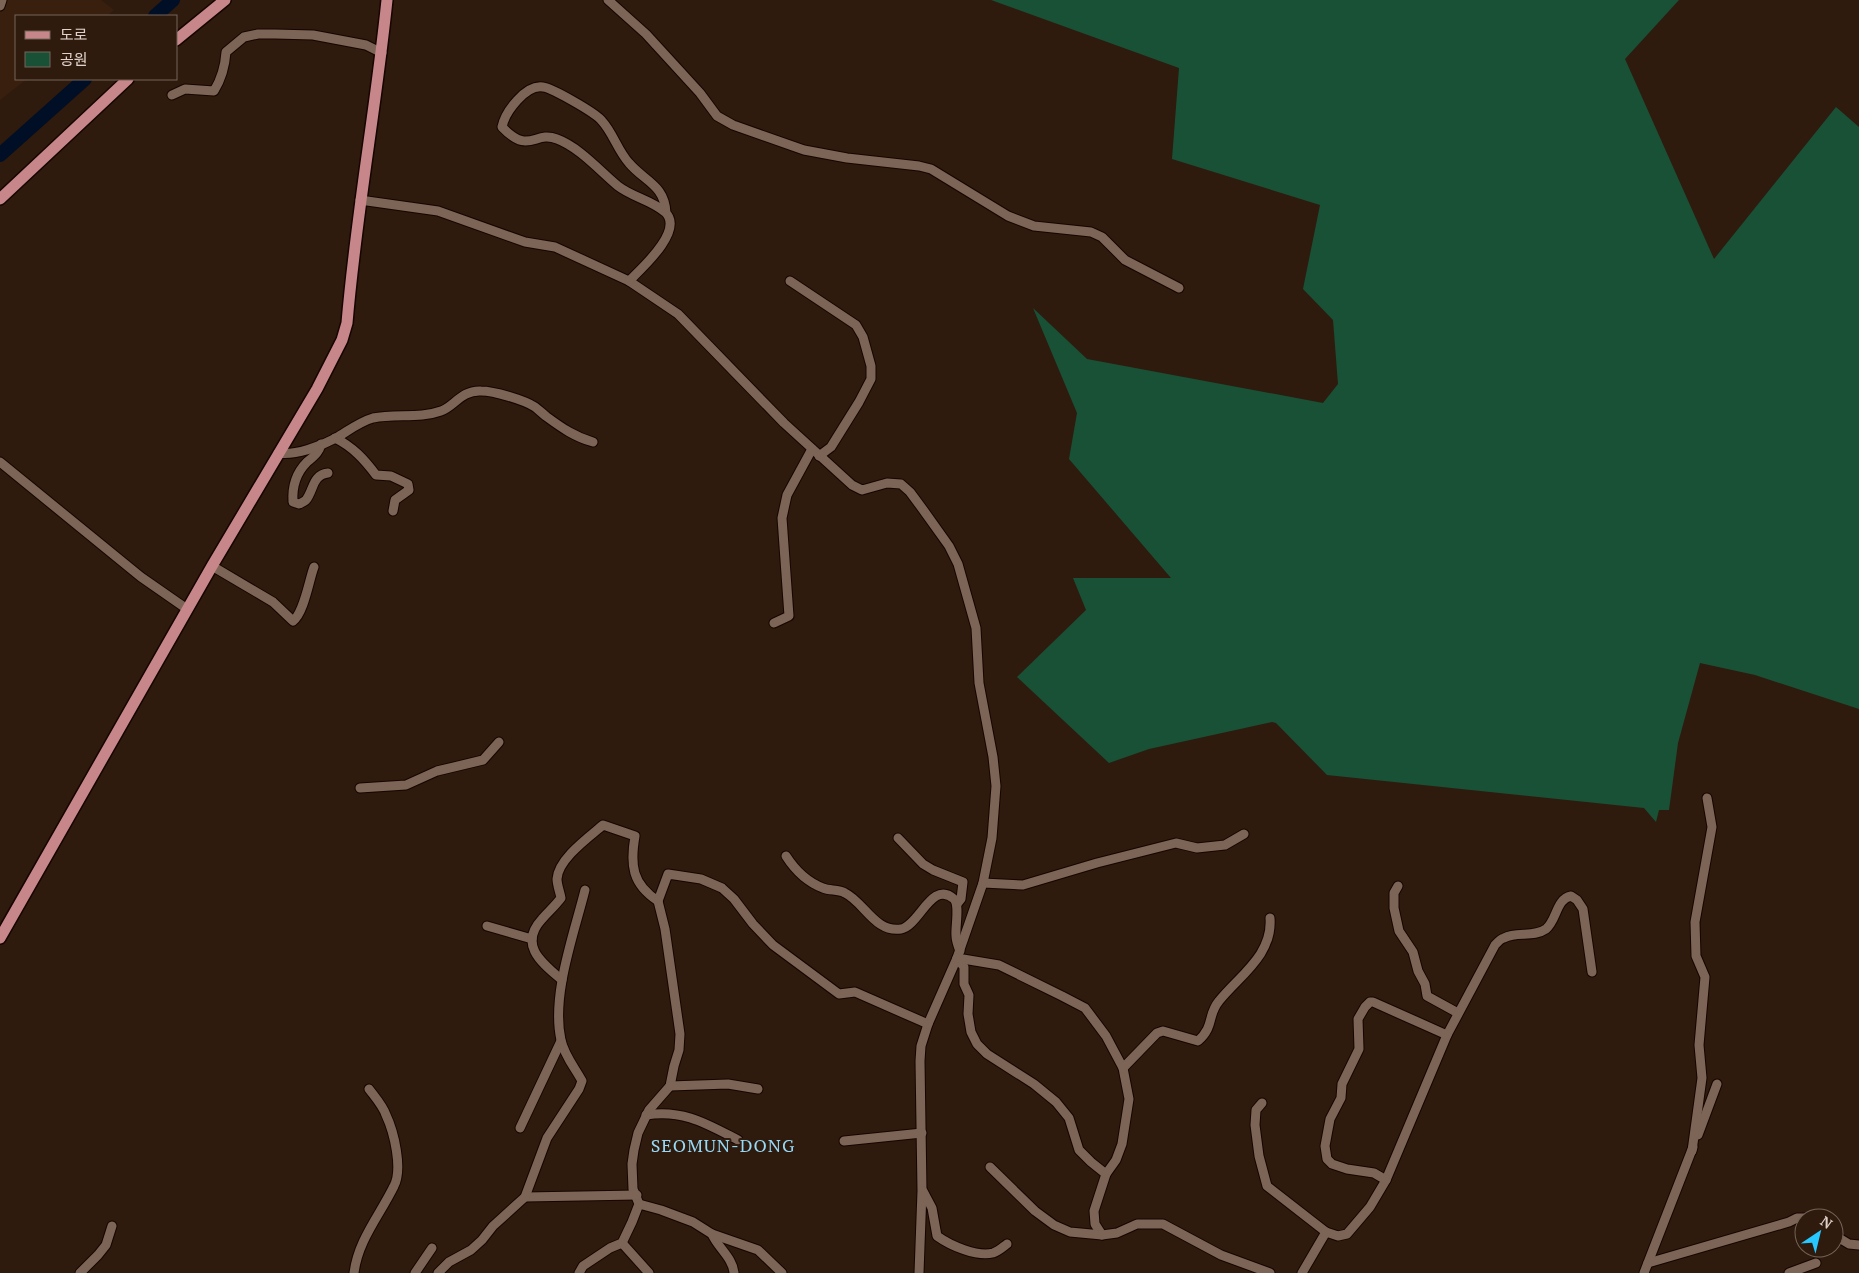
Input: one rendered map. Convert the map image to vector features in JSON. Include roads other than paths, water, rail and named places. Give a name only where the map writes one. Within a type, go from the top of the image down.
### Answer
[{"type":"main road","points":[[178,38],[225,0]]},
{"type":"main road","points":[[0,938],[187,609],[317,389],[342,340],[347,323],[360,200],[382,53],[387,0]]},
{"type":"main road","points":[[0,199],[127,80]]},
{"type":"street","points":[[0,6],[2,0]]},
{"type":"street","points":[[608,0],[646,34],[700,92],[717,116],[733,125],[804,150],[847,158],[931,169],[1008,216],[1034,226],[1091,232],[1102,237],[1126,260],[1179,288]]},
{"type":"street","points":[[172,95],[185,89],[214,91],[220,81],[224,68],[226,52],[244,37],[251,35],[313,34],[366,45],[382,53]]},
{"type":"street","points":[[629,281],[664,243],[669,222],[666,204],[654,183],[629,163],[602,121],[589,110],[543,86],[526,91],[504,117],[502,126],[516,139],[528,142],[546,138],[557,138],[590,160],[627,193],[654,205],[666,213]]},
{"type":"street","points":[[360,200],[438,211],[525,242],[555,247],[629,281],[678,314],[815,453],[852,485],[862,490],[887,483],[901,484],[910,492],[949,546],[958,564],[976,628],[978,683],[993,757],[996,786],[992,838],[983,883],[959,954],[928,1024],[922,1046],[920,1061],[922,1191],[919,1273]]},
{"type":"street","points":[[774,623],[789,616],[783,528],[787,495],[815,453],[831,447],[871,379],[871,366],[863,337],[856,325],[790,281]]},
{"type":"street","points":[[278,453],[288,455],[297,453],[335,438],[354,426],[372,419],[392,416],[416,416],[442,411],[456,399],[480,391],[522,400],[537,408],[564,430],[593,442]]},
{"type":"street","points":[[335,438],[349,445],[365,460],[376,475],[391,476],[408,484],[409,490],[395,500],[394,511]]},
{"type":"street","points":[[321,444],[319,452],[299,473],[294,485],[293,502],[299,504],[306,500],[317,477],[322,473],[328,473]]},
{"type":"street","points":[[0,462],[127,566],[187,609]]},
{"type":"street","points":[[212,566],[273,602],[293,621],[303,603],[314,566]]},
{"type":"street","points":[[360,788],[406,785],[437,771],[483,760],[499,742]]},
{"type":"street","points":[[1692,1151],[1702,1078],[1699,1045],[1705,977],[1696,956],[1695,922],[1712,827],[1708,798]]},
{"type":"street","points":[[562,980],[542,963],[534,952],[532,939],[534,929],[560,898],[557,880],[559,869],[603,825],[636,836],[632,852],[637,882],[645,892],[658,901]]},
{"type":"street","points":[[983,883],[1023,885],[1097,863],[1176,843],[1198,848],[1225,845],[1244,834]]},
{"type":"street","points":[[898,838],[928,867],[963,882],[961,900],[957,904]]},
{"type":"street","points":[[786,856],[792,866],[803,876],[822,888],[846,893],[875,921],[893,929],[905,928],[914,921],[927,903],[936,896],[943,894],[953,898],[957,904],[956,935],[959,954],[964,967],[964,984],[969,995],[968,1014],[971,1032],[977,1044],[987,1054],[1034,1084],[1056,1102],[1069,1118],[1079,1150],[1106,1174]]},
{"type":"street","points":[[579,1273],[583,1266],[610,1248],[622,1243],[632,1222],[638,1200],[633,1188],[632,1164],[638,1134],[646,1115],[670,1086],[679,1050],[680,1034],[665,929],[658,901],[668,874],[701,879],[722,888],[734,899],[753,924],[773,945],[839,994],[855,992],[928,1024]]},
{"type":"street","points":[[1398,886],[1394,893],[1394,908],[1399,931],[1413,952],[1418,970],[1425,984],[1427,996],[1458,1014]]},
{"type":"street","points":[[438,1273],[449,1262],[471,1250],[493,1226],[525,1197],[547,1138],[579,1089],[582,1081],[561,1041],[559,998],[585,890]]},
{"type":"street","points":[[1262,1103],[1256,1110],[1255,1125],[1259,1156],[1267,1186],[1326,1232],[1338,1236],[1346,1234],[1370,1207],[1386,1180],[1447,1035],[1495,946],[1504,937],[1533,934],[1547,928],[1561,903],[1566,897],[1572,896],[1578,900],[1583,909],[1592,972]]},
{"type":"street","points":[[1123,1068],[1157,1033],[1163,1031],[1198,1041],[1205,1034],[1218,1002],[1250,970],[1266,942],[1271,929],[1270,918]]},
{"type":"street","points":[[487,926],[532,939]]},
{"type":"street","points":[[959,954],[999,965],[1085,1008],[1106,1036],[1123,1068],[1129,1099],[1122,1144],[1116,1160],[1106,1174],[1094,1211],[1095,1224],[1102,1235]]},
{"type":"street","points":[[1386,1180],[1374,1173],[1347,1169],[1332,1164],[1327,1159],[1325,1146],[1330,1119],[1341,1098],[1342,1084],[1359,1049],[1358,1019],[1364,1007],[1373,1002],[1447,1035]]},
{"type":"street","points":[[520,1128],[561,1041]]},
{"type":"street","points":[[670,1086],[728,1084],[758,1089]]},
{"type":"street","points":[[1644,1273],[1717,1084]]},
{"type":"street","points":[[354,1273],[355,1265],[370,1228],[395,1185],[398,1174],[395,1146],[386,1114],[369,1089]]},
{"type":"street","points":[[646,1115],[669,1113],[683,1115],[703,1122],[738,1140]]},
{"type":"street","points":[[844,1141],[922,1133]]},
{"type":"street","points":[[990,1167],[1035,1211],[1054,1225],[1070,1232],[1102,1235],[1117,1233],[1136,1224],[1163,1224],[1221,1255],[1270,1273]]},
{"type":"street","points":[[922,1191],[932,1208],[937,1236],[944,1241],[957,1248],[979,1253],[992,1253],[1006,1244]]},
{"type":"street","points":[[525,1197],[638,1200],[693,1222],[712,1234],[758,1250],[782,1273]]},
{"type":"street","points":[[1648,1263],[1794,1219]]},
{"type":"street","points":[[80,1273],[106,1245],[112,1226]]},
{"type":"street","points":[[1302,1273],[1326,1232]]},
{"type":"street","points":[[712,1234],[722,1252],[731,1261],[734,1273]]},
{"type":"street","points":[[1844,1241],[1849,1244],[1859,1245]]},
{"type":"street","points":[[622,1243],[649,1273]]},
{"type":"street","points":[[415,1273],[432,1248]]},
{"type":"street","points":[[1789,1273],[1816,1263]]},
{"type":"waterway","points":[[156,15],[173,0]]},
{"type":"waterway","points":[[0,155],[84,80]]},
{"type":"district","name":"SEOMUN-DONG","points":[[723,1145]]}]
